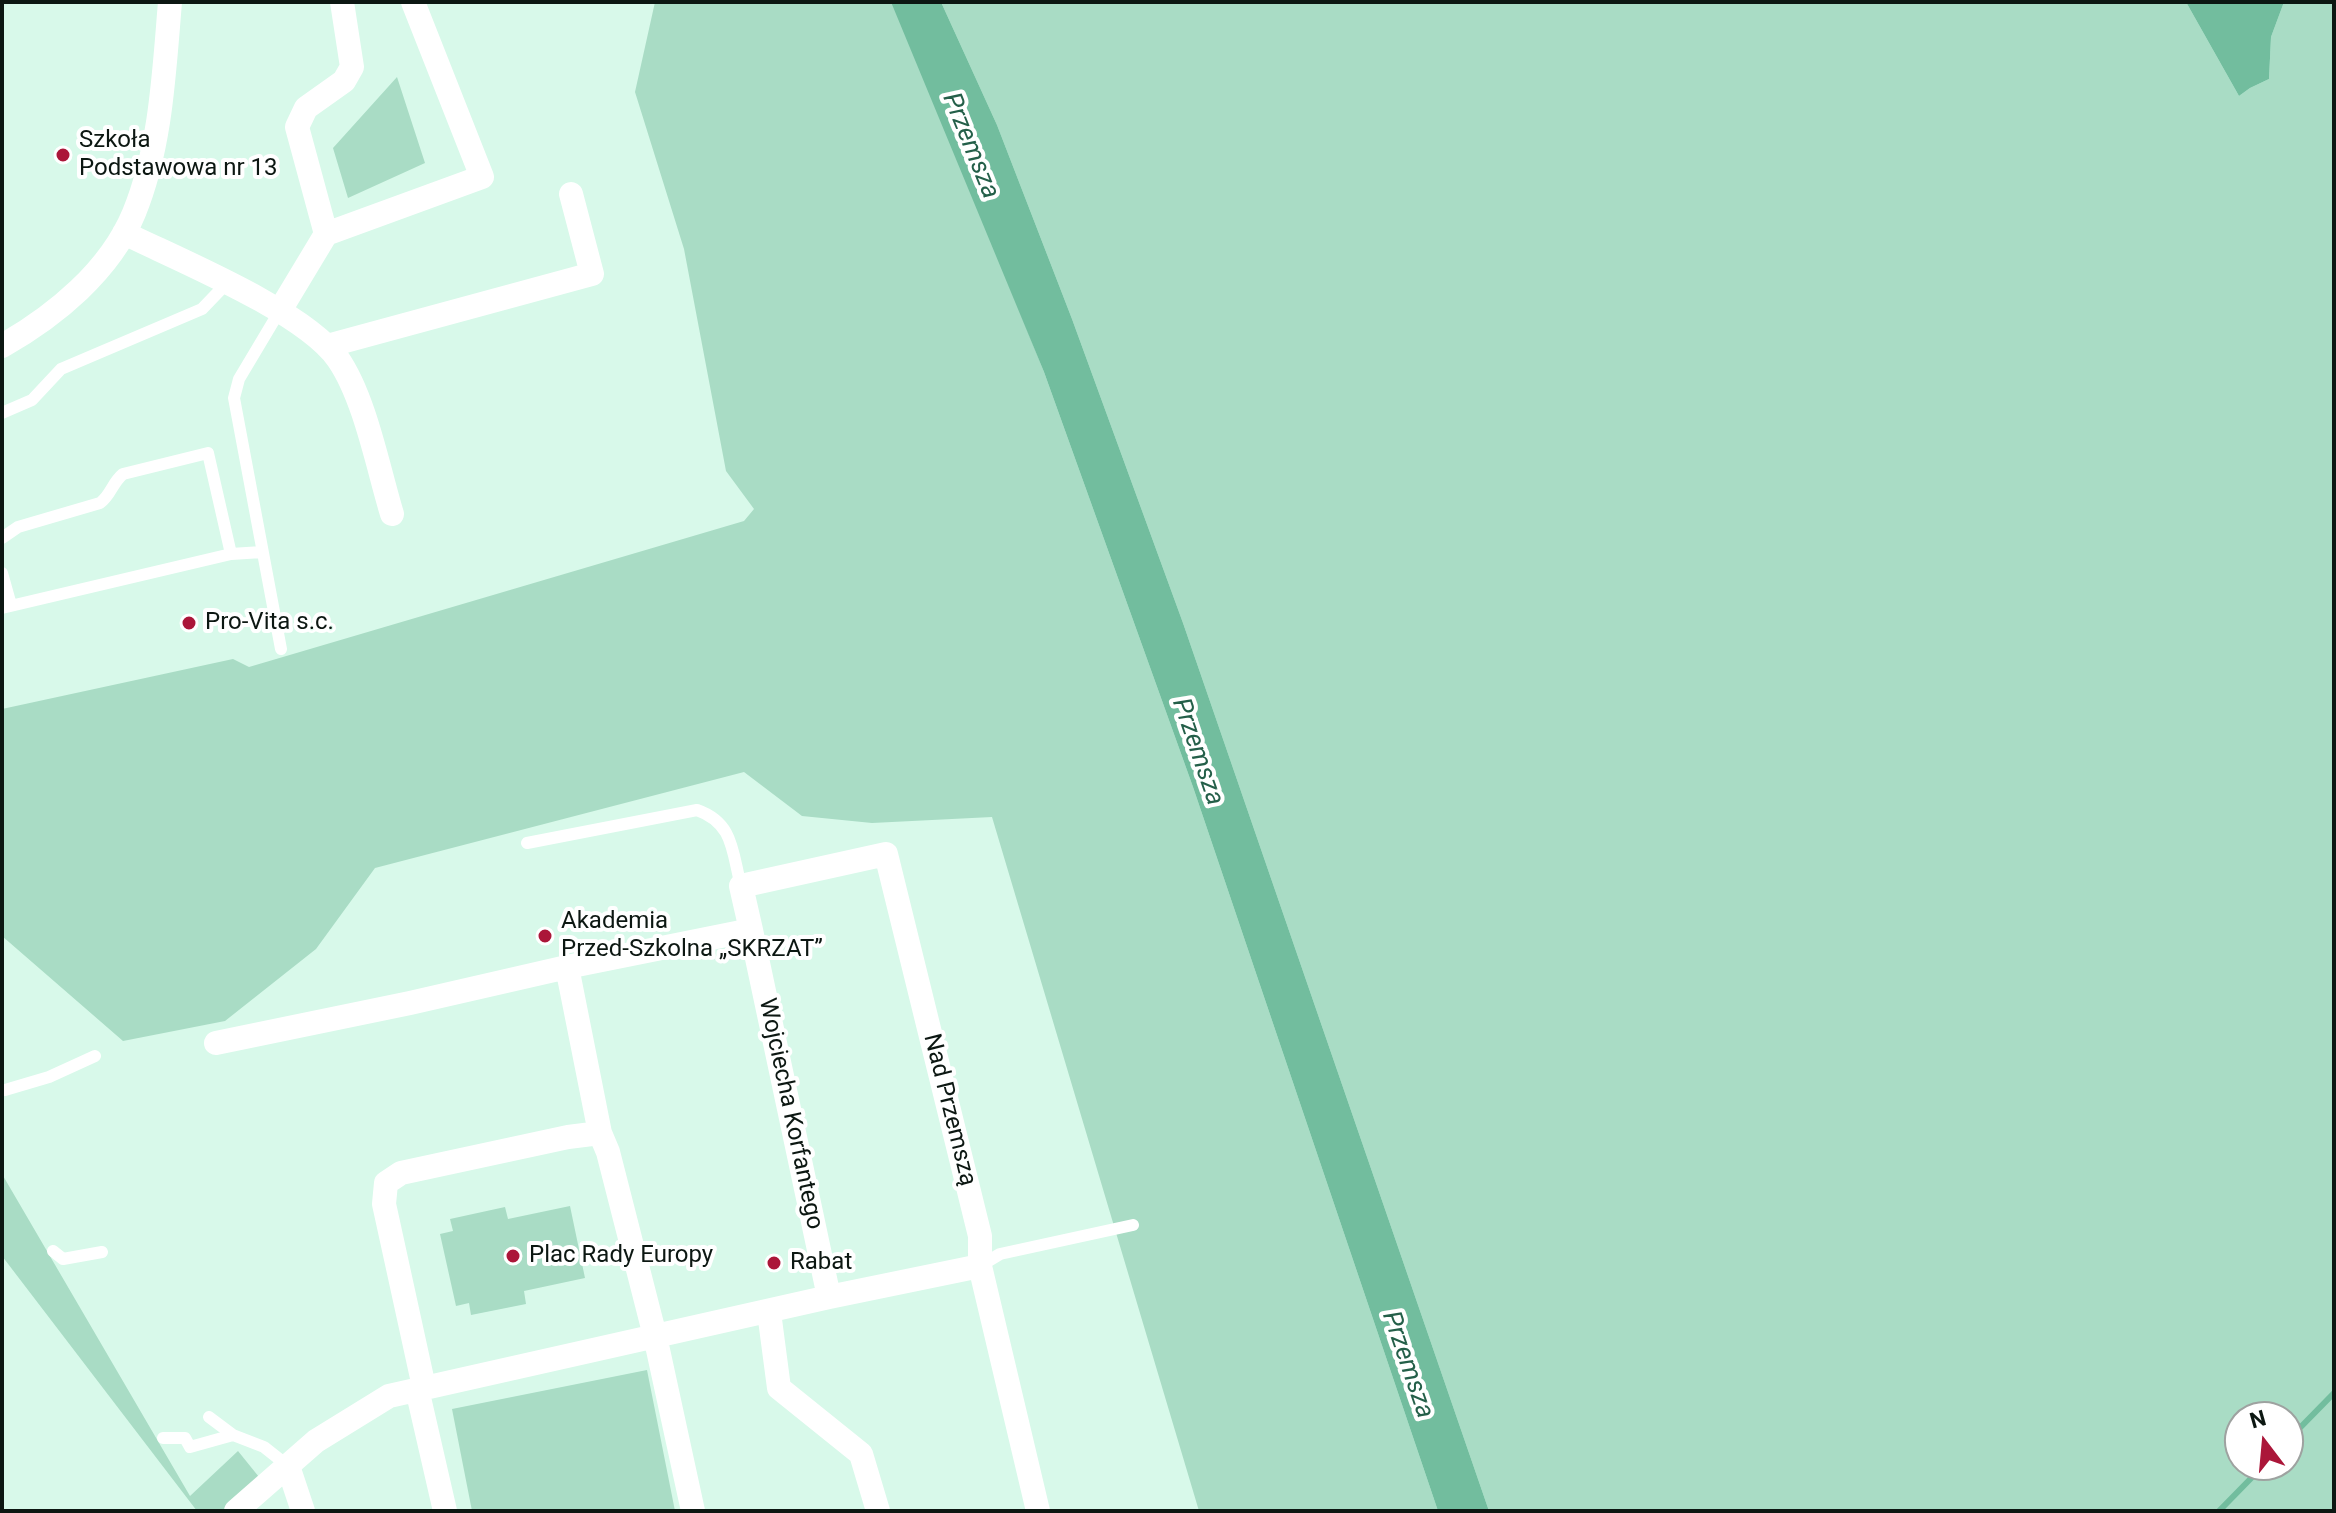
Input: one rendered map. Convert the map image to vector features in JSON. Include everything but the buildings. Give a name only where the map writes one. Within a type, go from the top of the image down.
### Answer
[{"type":"street","points":[[2,346],[60,307],[94,274],[124,233],[134,213],[153,150],[170,2]]},
{"type":"street","points":[[326,234],[297,127],[306,108],[344,81],[352,67],[342,2]]},
{"type":"street","points":[[279,312],[326,234],[482,177],[413,2]]},
{"type":"street","points":[[327,346],[592,274],[571,194]]},
{"type":"street","points":[[124,233],[279,312],[306,328],[327,346],[344,370],[360,407],[392,514]]},
{"type":"street","name":"Nad Przemszą","points":[[741,886],[886,854],[980,1236],[980,1266],[1038,1511]]},
{"type":"street","name":"Wojciecha Korfantego","points":[[741,886],[829,1297]]},
{"type":"street","points":[[216,1043],[751,930]]},
{"type":"street","points":[[567,967],[600,1133],[608,1152],[655,1336],[693,1511]]},
{"type":"street","points":[[445,1511],[384,1204],[386,1183],[401,1173],[600,1133]]},
{"type":"street","points":[[236,1511],[316,1441],[389,1396],[980,1266]]},
{"type":"street","points":[[769,1312],[779,1388],[861,1454],[878,1511]]},
{"type":"street","points":[[288,1466],[303,1511]]},
{"type":"lane","points":[[2,413],[32,400],[61,369],[202,309],[226,284]]},
{"type":"lane","points":[[279,312],[239,379],[234,398],[281,649]]},
{"type":"lane","points":[[2,538],[18,527],[100,503],[108,497],[113,482],[123,474],[208,453],[231,554]]},
{"type":"lane","points":[[2,573],[7,606],[231,554],[262,552]]},
{"type":"lane","points":[[527,843],[697,810],[714,816],[726,829],[741,886]]},
{"type":"lane","points":[[5,1090],[49,1077],[95,1056]]},
{"type":"lane","points":[[980,1266],[1000,1254],[1133,1225]]},
{"type":"lane","points":[[53,1251],[63,1259],[102,1252]]},
{"type":"lane","points":[[209,1417],[233,1435],[264,1447],[288,1466]]},
{"type":"lane","points":[[163,1438],[185,1438],[190,1447],[233,1435]]},
{"type":"shaded area","points":[[655,2],[892,2],[912,43],[1044,372],[1193,787],[1438,1511],[1199,1511],[992,817],[872,823],[802,816],[744,772],[375,868],[316,949],[225,1021],[123,1041],[2,936],[2,709],[233,659],[249,667],[744,521],[754,509],[726,471],[684,249],[635,92]]},
{"type":"shaded area","points":[[941,2],[2186,2],[2239,96],[2269,79],[2271,37],[2284,2],[2334,2],[2334,1511],[1489,1511],[1183,623],[997,125]]},
{"type":"shaded area","points":[[397,77],[425,163],[348,198],[333,148]]},
{"type":"shaded area","points":[[2,1174],[190,1496],[238,1451],[259,1477],[225,1511],[197,1511],[2,1256]]},
{"type":"shaded area","name":"Plac Rady Europy","points":[[570,1206],[585,1278],[524,1291],[526,1304],[471,1315],[469,1303],[456,1306],[440,1234],[453,1231],[450,1219],[505,1207],[508,1219]]},
{"type":"shaded area","points":[[647,1370],[675,1511],[472,1511],[452,1409]]},
{"type":"water","name":"Przemsza","points":[[891,2],[941,2],[997,125],[1183,623],[1489,1511],[1438,1511],[1193,787],[1044,372]]},
{"type":"water","points":[[2186,2],[2284,2],[2271,37],[2269,79],[2239,96]]},
{"type":"waterway","points":[[2304,1424],[2334,1393]]},
{"type":"waterway","points":[[2219,1511],[2248,1481]]},
{"type":"place","name":"Szkoła Podstawowa nr 13","points":[[63,155]]},
{"type":"place","name":"Pro-Vita s.c.","points":[[189,623]]},
{"type":"place","name":"Akademia Przed-Szkolna „SKRZAT”","points":[[545,936]]},
{"type":"place","name":"Plac Rady Europy","points":[[513,1256]]},
{"type":"place","name":"Rabat","points":[[774,1263]]}]
